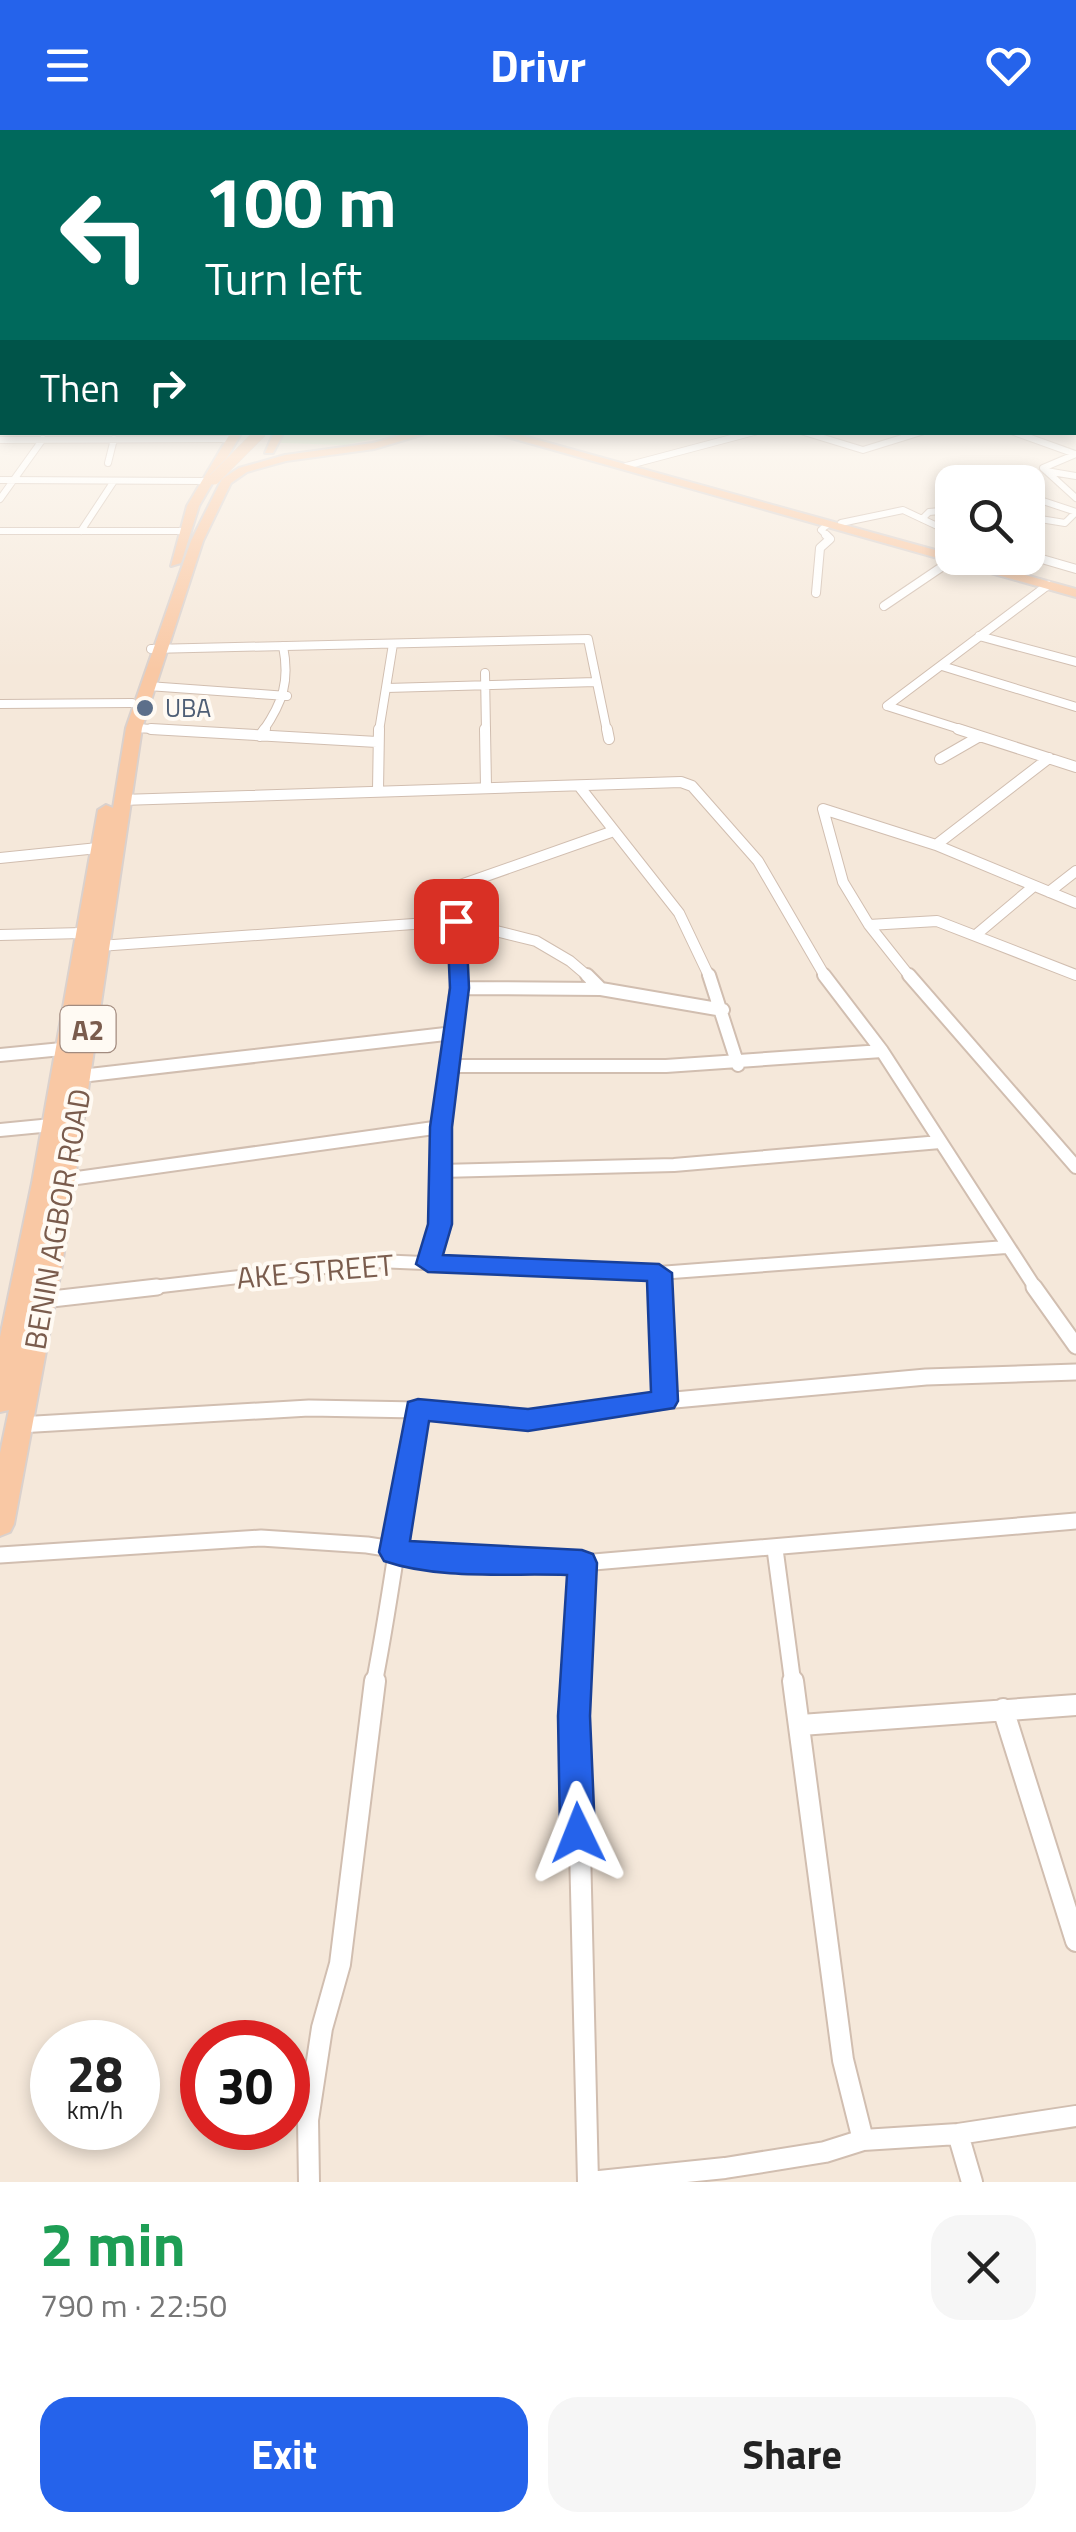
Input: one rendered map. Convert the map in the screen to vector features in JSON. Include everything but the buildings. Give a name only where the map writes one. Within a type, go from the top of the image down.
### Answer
[{"type":"highway","name":"BENIN AGBOR ROAD","points":[[0,1402],[52,1124],[62,1049],[91,939],[134,728],[187,538],[231,478]]},
{"type":"highway","points":[[664,478],[834,524]]},
{"type":"highway","points":[[668,478],[935,552]]},
{"type":"highway","name":"A2","points":[[187,538],[214,479]]},
{"type":"highway","points":[[1014,575],[1076,590]]},
{"type":"highway","points":[[1025,575],[1076,590]]},
{"type":"highway","name":"BENIN AGBOR ROAD","points":[[0,1524],[81,1076],[98,848],[132,703],[156,649]]},
{"type":"street","points":[[1054,478],[1076,498]]},
{"type":"street","points":[[0,480],[214,479]]},
{"type":"street","points":[[0,499],[15,480]]},
{"type":"street","points":[[81,530],[114,481]]},
{"type":"street","points":[[1045,500],[1075,508],[1076,516],[1064,522],[1045,519]]},
{"type":"street","points":[[816,593],[820,548],[830,539],[821,530],[892,510],[935,524]]},
{"type":"street","points":[[922,518],[935,511]]},
{"type":"street","points":[[0,530],[81,530],[187,538]]},
{"type":"street","points":[[1045,560],[1076,569]]},
{"type":"street","points":[[884,606],[935,569]]},
{"type":"street","points":[[1048,585],[887,706],[1076,766]]},
{"type":"street","points":[[979,636],[1076,662]]},
{"type":"street","points":[[156,649],[588,640],[610,740]]},
{"type":"street","points":[[378,790],[377,742],[394,644]]},
{"type":"street","points":[[260,736],[287,696],[290,673],[283,646]]},
{"type":"street","points":[[942,666],[1076,707]]},
{"type":"street","points":[[484,673],[486,786]]},
{"type":"street","points":[[388,688],[596,682]]},
{"type":"street","points":[[148,686],[287,696]]},
{"type":"street","points":[[0,704],[132,703]]},
{"type":"street","points":[[134,728],[377,742]]},
{"type":"street","points":[[940,759],[980,736]]},
{"type":"street","points":[[936,845],[1048,758]]},
{"type":"street","points":[[121,800],[681,782],[698,790],[758,861],[812,960],[882,1051],[1006,1247],[1076,1346]]},
{"type":"street","points":[[579,786],[611,832],[669,898],[723,1010],[738,1065]]},
{"type":"street","points":[[1076,902],[936,845],[823,808],[843,882],[869,925],[947,1022],[1076,1167]]},
{"type":"street","points":[[428,1264],[440,1224],[441,1127],[460,988],[450,889],[611,832]]},
{"type":"street","points":[[0,858],[98,848]]},
{"type":"street","points":[[1048,892],[1076,871]]},
{"type":"street","points":[[977,934],[1034,886]]},
{"type":"street","points":[[0,935],[91,939],[456,921],[490,925],[533,939],[579,964],[601,989]]},
{"type":"street","points":[[869,925],[937,921],[1076,975]]},
{"type":"street","points":[[460,988],[601,989],[723,1010]]},
{"type":"street","points":[[81,1076],[454,1033]]},
{"type":"street","points":[[0,1055],[62,1049]]},
{"type":"street","points":[[450,1066],[582,1070],[738,1065],[882,1051]]},
{"type":"street","points":[[0,1130],[52,1124]]},
{"type":"street","points":[[63,1180],[441,1127]]},
{"type":"street","points":[[440,1170],[674,1165],[940,1142]]},
{"type":"street","name":"AKE STREET","points":[[43,1300],[377,1261],[659,1273],[1006,1247]]},
{"type":"street","points":[[659,1273],[664,1401]]},
{"type":"street","points":[[19,1425],[309,1408],[418,1410],[528,1420],[664,1401],[926,1377],[1076,1372]]},
{"type":"street","points":[[309,2182],[308,2120],[322,2028],[340,1964],[366,1721],[393,1585],[394,1552],[418,1410]]},
{"type":"street","points":[[0,1556],[261,1538],[367,1545],[449,1558],[582,1563],[1076,1521]]},
{"type":"street","points":[[775,1548],[843,2060],[863,2140]]},
{"type":"street","points":[[582,1563],[574,1716],[589,2182],[727,2175],[863,2140],[958,2134],[1076,2116]]},
{"type":"street","points":[[801,1726],[1076,1705]]},
{"type":"street","points":[[1004,1709],[1075,1935]]},
{"type":"street","points":[[958,2134],[972,2182]]},
{"type":"shaded area","points":[[0,478],[935,478],[935,575],[1045,575],[1045,478],[1076,478],[1076,2182],[0,2182]]},
{"type":"place","name":"UBA","points":[[145,708]]},
{"type":"route","points":[[456,921],[460,988],[441,1127],[440,1224],[428,1264],[659,1273],[664,1401],[528,1420],[418,1410],[394,1552],[582,1563],[574,1716],[578,1833]]}]
